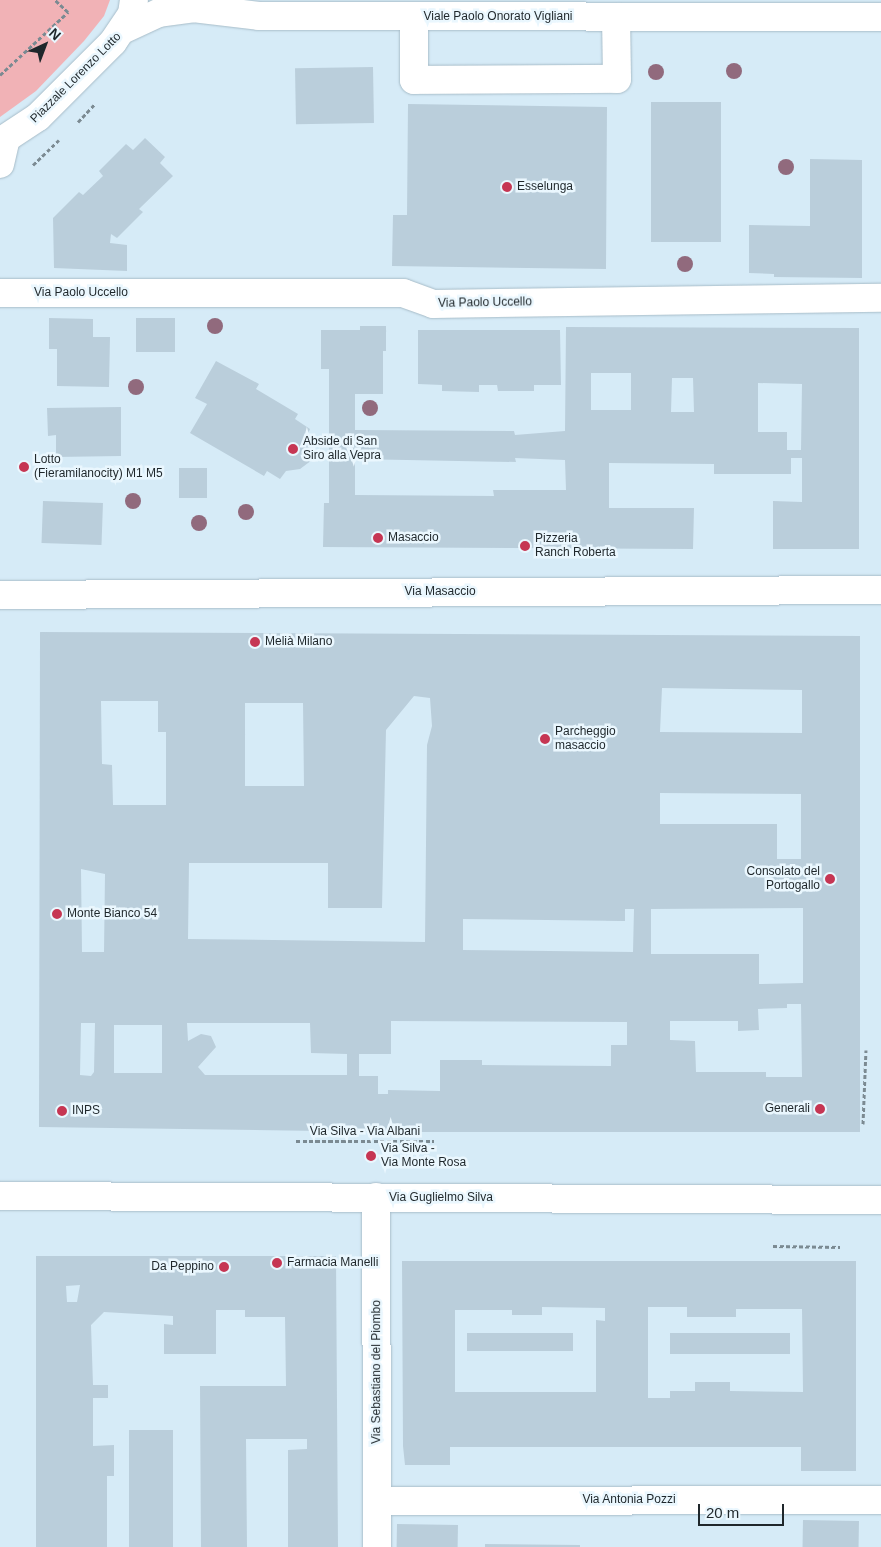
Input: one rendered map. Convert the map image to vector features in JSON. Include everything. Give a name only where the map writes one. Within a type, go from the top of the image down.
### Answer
[{"type":"street","name":"Piazzale Lorenzo Lotto","points":[[2,148],[38,117],[124,29],[134,0]]},
{"type":"street","name":"Viale Paolo Onorato Vigliani","points":[[124,29],[159,13],[194,8],[250,8],[414,17],[616,17],[741,8],[881,17]]},
{"type":"street","points":[[414,17],[414,80],[617,79],[616,17]]},
{"type":"street","name":"Via Paolo Uccello","points":[[0,294],[403,293],[433,304],[881,298]]},
{"type":"street","name":"Via Masaccio","points":[[0,594],[881,590]]},
{"type":"street","name":"Via Guglielmo Silva","points":[[0,1196],[881,1200]]},
{"type":"street","name":"Via Sebastiano del Piombo","points":[[376,1197],[377,1547]]},
{"type":"street","name":"Via Antonia Pozzi","points":[[378,1501],[881,1500]]},
{"type":"path","points":[[0,75],[68,12],[55,0]]},
{"type":"path","points":[[78,122],[100,98]]},
{"type":"path","points":[[34,165],[59,140]]},
{"type":"path","points":[[863,1124],[866,1050]]},
{"type":"path","name":"Via Silva - Via Albani","points":[[296,1141],[434,1141]]},
{"type":"path","points":[[773,1246],[840,1247]]},
{"type":"shaded area","points":[[0,0],[110,0],[104,16],[84,41],[36,91],[0,117]]},
{"type":"building","points":[[373,67],[374,123],[296,124],[295,68]]},
{"type":"building","points":[[651,102],[721,102],[721,242],[651,242]]},
{"type":"building","points":[[408,104],[607,107],[606,269],[392,266],[393,215],[407,215]]},
{"type":"building","points":[[145,138],[165,157],[160,163],[173,176],[139,209],[143,212],[117,238],[111,234],[110,243],[127,245],[127,271],[54,268],[53,218],[79,192],[83,195],[103,176],[99,171],[126,144],[133,150]]},
{"type":"building","points":[[810,159],[862,160],[862,278],[774,277],[774,274],[749,273],[749,225],[810,226]]},
{"type":"building","points":[[49,318],[93,319],[93,337],[110,337],[109,387],[57,386],[57,349],[49,349]]},
{"type":"building","points":[[136,318],[175,318],[175,352],[136,352]]},
{"type":"building","points":[[360,326],[386,326],[386,351],[383,351],[383,394],[355,394],[355,430],[514,431],[515,435],[565,431],[566,327],[859,328],[859,549],[773,549],[773,501],[802,502],[802,458],[791,458],[791,474],[714,474],[714,464],[609,463],[609,508],[694,508],[693,549],[323,547],[324,503],[329,503],[329,369],[321,369],[321,330],[360,330]],"holes":[[[591,373],[631,373],[631,410],[591,410]],[[672,378],[693,378],[694,412],[671,412]],[[758,383],[802,384],[801,450],[787,450],[787,432],[758,432]],[[515,458],[565,460],[566,490],[493,490],[494,496],[355,495],[355,459],[516,462]]]},
{"type":"building","points":[[418,330],[560,330],[561,385],[534,385],[534,391],[498,391],[497,385],[479,385],[479,392],[442,391],[442,385],[418,384]]},
{"type":"building","points":[[216,361],[259,384],[256,389],[298,414],[295,419],[310,429],[306,438],[313,444],[312,460],[300,469],[286,471],[280,479],[267,471],[264,476],[190,433],[207,404],[195,398]]},
{"type":"building","points":[[121,407],[121,456],[56,457],[56,435],[48,436],[47,408]]},
{"type":"building","points":[[179,468],[207,468],[207,498],[179,498]]},
{"type":"building","points":[[43,501],[103,503],[101,545],[42,543]]},
{"type":"building","points":[[40,632],[860,636],[860,1132],[387,1132],[39,1127]],"holes":[[[662,688],[802,690],[802,733],[660,732]],[[414,696],[430,698],[432,726],[427,745],[425,942],[188,939],[189,863],[328,863],[328,908],[382,908],[386,730]],[[101,701],[158,701],[158,732],[166,732],[166,805],[113,805],[112,765],[102,764]],[[245,703],[303,703],[304,786],[245,786]],[[660,793],[801,794],[801,859],[777,859],[777,824],[660,824]],[[81,869],[105,874],[104,952],[82,952]],[[803,908],[803,983],[759,984],[759,954],[651,954],[651,909]],[[625,909],[634,909],[633,952],[463,950],[463,919],[625,921]],[[787,1004],[801,1004],[802,1077],[766,1077],[766,1072],[696,1072],[695,1041],[670,1040],[670,1021],[738,1021],[738,1031],[759,1030],[758,1009],[787,1008]],[[391,1021],[627,1022],[627,1045],[611,1045],[611,1066],[482,1065],[482,1060],[440,1060],[440,1091],[388,1090],[388,1094],[378,1094],[378,1076],[359,1076],[359,1054],[391,1054]],[[81,1023],[95,1023],[94,1072],[91,1076],[80,1075]],[[187,1023],[310,1023],[311,1053],[347,1054],[347,1075],[205,1075],[198,1067],[216,1047],[211,1036],[201,1034],[188,1041]],[[114,1025],[162,1025],[162,1073],[114,1073]]]},
{"type":"building","points":[[36,1256],[336,1256],[338,1547],[288,1547],[288,1450],[307,1449],[307,1439],[246,1439],[247,1547],[201,1547],[200,1386],[286,1386],[285,1317],[245,1317],[245,1310],[216,1310],[216,1354],[164,1354],[164,1324],[173,1325],[173,1316],[104,1312],[91,1325],[93,1385],[108,1385],[108,1398],[93,1398],[93,1446],[114,1445],[114,1476],[107,1476],[107,1547],[36,1547]],"holes":[[[80,1285],[77,1302],[67,1302],[66,1286]]]},
{"type":"building","points":[[402,1261],[856,1261],[856,1471],[801,1471],[801,1447],[450,1447],[450,1465],[405,1465],[403,1446]],"holes":[[[542,1307],[605,1308],[605,1321],[596,1320],[596,1392],[455,1392],[455,1310],[512,1310],[512,1315],[542,1315]],[[648,1307],[687,1307],[687,1317],[736,1317],[736,1309],[802,1309],[803,1392],[730,1391],[730,1382],[695,1382],[695,1391],[670,1391],[670,1398],[648,1398]]]},
{"type":"building","points":[[467,1333],[573,1333],[573,1351],[467,1351]]},
{"type":"building","points":[[670,1333],[790,1333],[790,1354],[670,1354]]},
{"type":"building","points":[[129,1430],[173,1430],[173,1547],[129,1547]]},
{"type":"building","points":[[803,1520],[859,1521],[859,1547],[803,1547]]},
{"type":"building","points":[[397,1524],[458,1525],[458,1547],[397,1547]]},
{"type":"building","points":[[485,1544],[580,1545],[580,1547],[485,1547]]},
{"type":"place","name":"Esselunga","points":[[507,187]]},
{"type":"place","name":"Abside di San Siro alla Vepra","points":[[293,449]]},
{"type":"place","name":"Lotto (Fieramilanocity) M1 M5","points":[[24,467]]},
{"type":"place","name":"Masaccio","points":[[378,538]]},
{"type":"place","name":"Pizzeria Ranch Roberta","points":[[525,546]]},
{"type":"place","name":"Melià Milano","points":[[255,642]]},
{"type":"place","name":"Parcheggio masaccio","points":[[545,739]]},
{"type":"place","name":"Consolato del Portogallo","points":[[830,879]]},
{"type":"place","name":"Monte Bianco 54","points":[[57,914]]},
{"type":"place","name":"Generali","points":[[820,1109]]},
{"type":"place","name":"INPS","points":[[62,1111]]},
{"type":"place","name":"Via Silva - Via Monte Rosa","points":[[371,1156]]},
{"type":"place","name":"Farmacia Manelli","points":[[277,1263]]},
{"type":"place","name":"Da Peppino","points":[[224,1267]]}]
